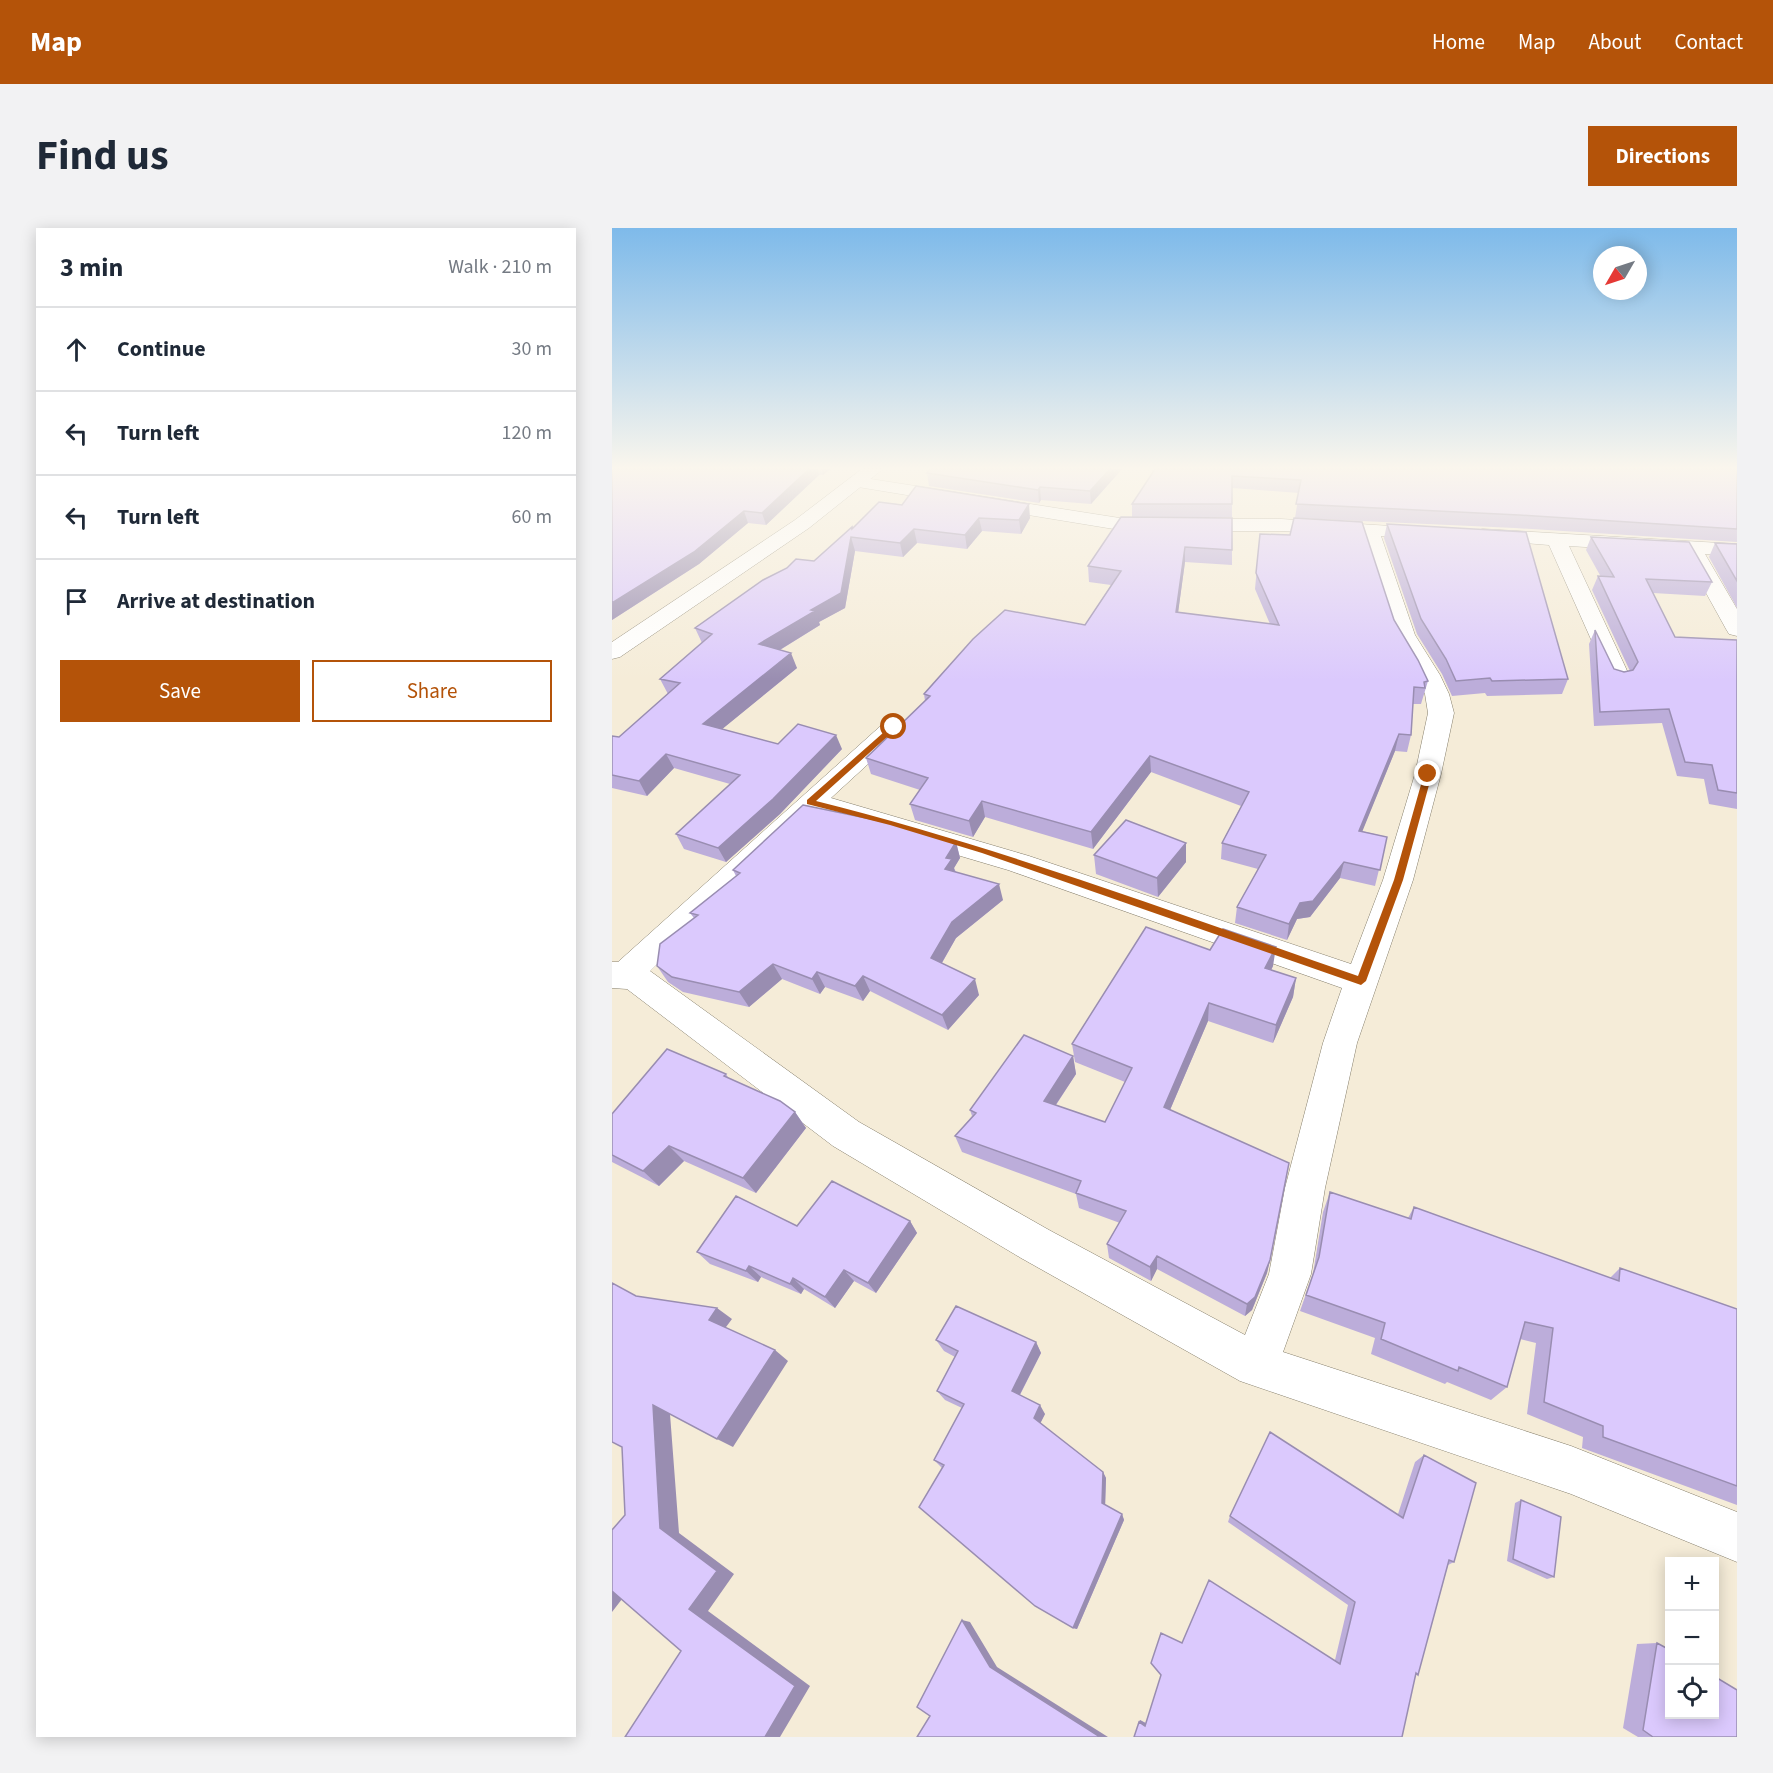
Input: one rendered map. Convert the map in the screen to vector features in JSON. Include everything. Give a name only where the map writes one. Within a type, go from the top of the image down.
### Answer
[{"type":"street","points":[[612,652],[779,539]]},
{"type":"street","points":[[1256,1365],[1290,1274],[1305,1188],[1340,1043],[1398,880],[1428,774],[1441,713],[1437,694],[1428,675],[1404,635],[1372,539]]},
{"type":"street","points":[[1556,539],[1618,678]]},
{"type":"street","points":[[1563,539],[1737,550]]},
{"type":"street","points":[[1691,547],[1737,629]]},
{"type":"street","points":[[619,975],[894,727]]},
{"type":"street","points":[[810,802],[892,823],[985,851],[1361,981]]},
{"type":"street","points":[[619,975],[639,980],[846,1134],[1035,1244],[1256,1365],[1571,1470],[1737,1537]]},
{"type":"building","points":[[612,539],[709,539],[694,552],[612,603]]},
{"type":"building","points":[[838,539],[851,539],[841,593],[759,644],[791,653],[703,724],[778,744],[798,724],[836,735],[773,799],[718,848],[676,834],[740,775],[666,754],[639,781],[612,775],[612,736],[619,737],[680,683],[660,679],[712,634],[695,628],[763,580],[787,568],[796,559],[814,561]]},
{"type":"building","points":[[871,539],[904,539],[900,543]]},
{"type":"building","points":[[1106,539],[1232,539],[1232,550],[1185,547],[1176,612],[1279,625],[1256,573],[1259,539],[1368,539],[1394,620],[1428,681],[1424,682],[1425,688],[1414,687],[1411,735],[1399,734],[1359,831],[1387,837],[1380,870],[1344,862],[1313,901],[1300,903],[1289,924],[1237,907],[1266,855],[1222,843],[1249,792],[1150,756],[1091,832],[982,801],[969,821],[910,804],[928,778],[866,758],[930,696],[924,694],[973,639],[1005,610],[1085,625],[1121,571],[1088,566]]},
{"type":"building","points":[[1393,539],[1528,539],[1568,679],[1492,681],[1490,678],[1456,681],[1446,659],[1421,619]]},
{"type":"building","points":[[1592,539],[1689,542],[1712,582],[1646,579],[1675,637],[1737,640],[1737,793],[1718,790],[1712,765],[1685,762],[1669,709],[1600,712],[1595,630],[1614,669],[1624,672],[1633,670],[1638,662],[1598,576],[1614,577]]},
{"type":"building","points":[[1715,543],[1737,544],[1737,581]]},
{"type":"building","points":[[803,805],[895,824],[956,842],[946,858],[952,859],[945,869],[999,884],[952,922],[931,958],[975,979],[942,1015],[863,976],[855,986],[817,972],[812,979],[773,964],[739,992],[672,977],[657,966],[660,944],[698,915],[690,913],[740,873],[733,870]]},
{"type":"building","points":[[1126,820],[1186,843],[1157,878],[1094,855]]},
{"type":"building","points":[[1146,927],[1210,950],[1223,929],[1276,947],[1265,968],[1296,978],[1276,1025],[1209,1003],[1164,1107],[1289,1163],[1270,1260],[1255,1297],[1247,1304],[1157,1256],[1150,1267],[1107,1244],[1126,1211],[1076,1193],[1081,1181],[955,1136],[976,1113],[970,1110],[1024,1035],[1073,1056],[1044,1101],[1105,1122],[1132,1068],[1072,1044]]},
{"type":"building","points":[[667,1049],[726,1074],[724,1076],[780,1101],[795,1112],[743,1178],[669,1146],[643,1171],[612,1155],[612,1114]]},
{"type":"building","points":[[832,1181],[910,1221],[868,1283],[844,1270],[825,1297],[793,1278],[790,1284],[749,1266],[746,1271],[697,1252],[736,1196],[797,1226]]},
{"type":"building","points":[[1330,1192],[1411,1219],[1414,1207],[1619,1281],[1620,1268],[1737,1309],[1737,1486],[1603,1437],[1603,1426],[1544,1402],[1553,1328],[1525,1322],[1507,1387],[1459,1367],[1458,1371],[1381,1339],[1385,1323],[1306,1295],[1319,1257]]},
{"type":"building","points":[[612,1283],[636,1296],[717,1308],[709,1320],[775,1350],[717,1439],[653,1405],[660,1528],[717,1571],[689,1609],[795,1686],[765,1737],[625,1737],[681,1651],[612,1591],[612,1530],[625,1515],[622,1447],[612,1442]]},
{"type":"building","points":[[956,1306],[1036,1342],[1012,1391],[1040,1405],[1034,1418],[1103,1472],[1102,1503],[1122,1514],[1073,1628],[1035,1606],[919,1507],[944,1465],[934,1460],[964,1404],[937,1391],[958,1351],[936,1340]]},
{"type":"building","points":[[1270,1432],[1403,1518],[1424,1455],[1476,1483],[1454,1562],[1449,1560],[1418,1675],[1416,1673],[1402,1737],[1134,1737],[1139,1722],[1145,1726],[1161,1675],[1151,1663],[1161,1633],[1182,1643],[1209,1580],[1340,1664],[1355,1602],[1230,1516]]},
{"type":"building","points":[[1521,1500],[1561,1517],[1554,1577],[1513,1559]]},
{"type":"building","points":[[962,1620],[990,1667],[1100,1737],[917,1737],[930,1716],[917,1707]]},
{"type":"building","points":[[1657,1643],[1665,1647],[1665,1719],[1719,1719],[1719,1679],[1737,1690],[1737,1737],[1653,1737],[1643,1730]]},
{"type":"route","points":[[894,727],[810,802],[892,823],[985,851],[1361,981],[1398,880],[1428,774]]}]
